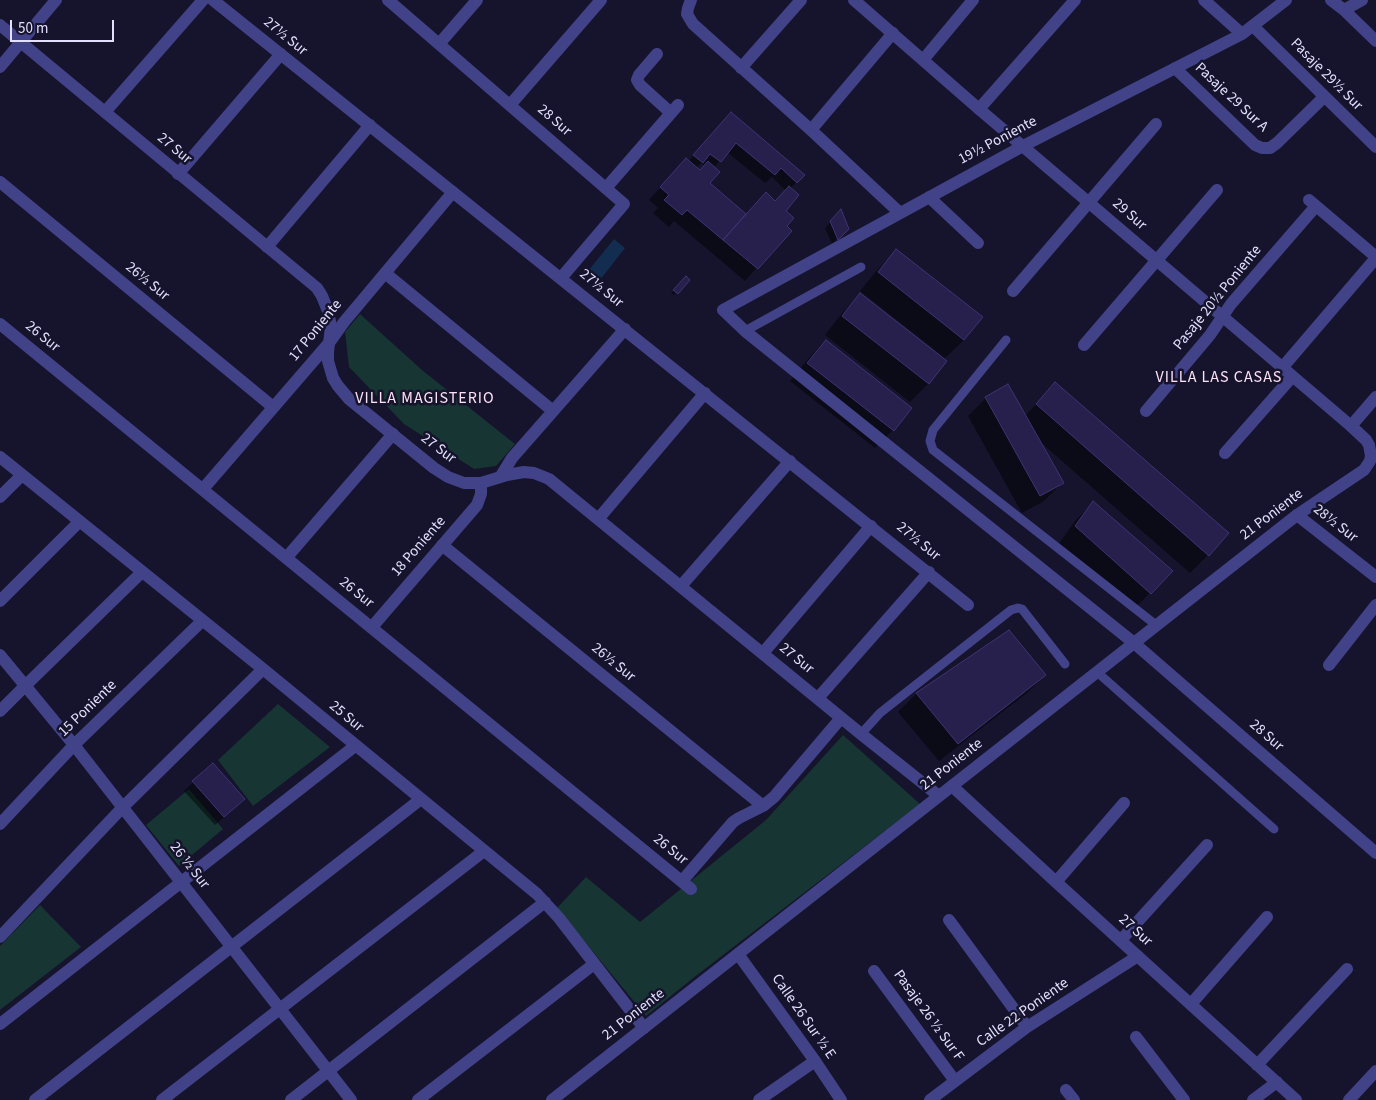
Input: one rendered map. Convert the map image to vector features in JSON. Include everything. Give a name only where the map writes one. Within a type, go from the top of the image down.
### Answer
[{"type":"street","points":[[0,67],[56,0]]},
{"type":"street","points":[[105,112],[203,0]]},
{"type":"street","name":"27½ Sur","points":[[213,0],[968,605]]},
{"type":"street","name":"28 Sur","points":[[388,0],[624,204],[561,278]]},
{"type":"street","points":[[439,44],[478,0]]},
{"type":"street","points":[[510,105],[601,0]]},
{"type":"street","points":[[691,0],[687,14],[693,24],[900,213]]},
{"type":"street","points":[[741,68],[801,0]]},
{"type":"street","name":"29 Sur","points":[[854,0],[1351,426],[1366,440],[1373,456]]},
{"type":"street","points":[[923,60],[973,0]]},
{"type":"street","points":[[979,109],[1075,0]]},
{"type":"street","points":[[1204,0],[1242,34]]},
{"type":"street","name":"19½ Poniente","points":[[723,310],[1023,146],[1242,34],[1286,0]]},
{"type":"street","points":[[1331,0],[1376,41]]},
{"type":"street","points":[[1344,10],[1362,0]]},
{"type":"street","name":"27 Sur","points":[[0,25],[310,282],[326,303],[330,319],[328,361],[333,378],[349,399],[441,474],[456,481],[481,483],[501,476],[524,472],[542,475],[556,483],[841,718],[939,796]]},
{"type":"street","name":"Pasaje 29½ Sur","points":[[1253,26],[1376,147]]},
{"type":"street","points":[[811,130],[893,33]]},
{"type":"street","points":[[178,174],[281,54]]},
{"type":"street","points":[[606,188],[675,109],[640,85],[637,80],[657,54]]},
{"type":"street","name":"Pasaje 29 Sur A","points":[[1176,68],[1255,145],[1266,148],[1270,148],[1277,143],[1324,97]]},
{"type":"street","points":[[1013,291],[1156,124]]},
{"type":"street","points":[[267,247],[370,126]]},
{"type":"street","name":"26½ Sur","points":[[0,182],[273,407]]},
{"type":"street","points":[[1084,345],[1217,190]]},
{"type":"street","name":"17 Poniente","points":[[203,488],[329,343],[344,322],[453,192]]},
{"type":"street","points":[[929,197],[978,243]]},
{"type":"street","name":"Pasaje 20½ Poniente","points":[[1146,410],[1210,335],[1231,304],[1313,203],[1376,258]]},
{"type":"street","points":[[1225,453],[1376,258]]},
{"type":"street","points":[[385,274],[553,411]]},
{"type":"street","name":"28 Sur","points":[[723,310],[745,331],[1134,643],[1376,853]]},
{"type":"street","name":"26 Sur","points":[[0,324],[687,885],[733,822],[763,806]]},
{"type":"street","points":[[501,476],[512,458],[625,329]]},
{"type":"street","points":[[599,518],[705,393]]},
{"type":"street","points":[[1351,426],[1376,397]]},
{"type":"street","points":[[287,558],[393,434]]},
{"type":"street","name":"21 Poniente","points":[[552,1100],[1297,515],[1364,470],[1373,456]]},
{"type":"street","name":"25 Sur","points":[[0,457],[529,887],[545,902],[644,1028]]},
{"type":"street","points":[[681,586],[790,461]]},
{"type":"street","points":[[0,497],[22,476]]},
{"type":"street","name":"18 Poniente","points":[[372,627],[476,505],[481,494],[481,483]]},
{"type":"street","name":"28½ Sur","points":[[1297,515],[1376,577]]},
{"type":"street","points":[[0,600],[80,522]]},
{"type":"street","points":[[763,653],[871,526]]},
{"type":"street","name":"26½ Sur","points":[[442,545],[763,806]]},
{"type":"street","points":[[0,711],[142,572]]},
{"type":"street","points":[[818,698],[929,572]]},
{"type":"street","points":[[1329,665],[1376,605]]},
{"type":"street","name":"15 Poniente","points":[[0,824],[74,745],[202,620]]},
{"type":"street","name":"26 ½ Sur","points":[[0,655],[123,807],[351,1100]]},
{"type":"street","points":[[0,937],[123,807],[263,669]]},
{"type":"street","points":[[763,806],[774,797],[841,718]]},
{"type":"street","points":[[0,1024],[355,746]]},
{"type":"street","name":"27 Sur","points":[[952,786],[1296,1100]]},
{"type":"street","points":[[35,1100],[421,799]]},
{"type":"street","points":[[1056,882],[1124,803]]},
{"type":"street","points":[[1121,940],[1207,845]]},
{"type":"street","points":[[162,1100],[484,851]]},
{"type":"street","points":[[291,1100],[545,902]]},
{"type":"street","points":[[1191,1004],[1268,917]]},
{"type":"street","points":[[949,920],[1027,1027]]},
{"type":"street","name":"Calle 26 Sur ½ E","points":[[738,954],[815,1060],[841,1100]]},
{"type":"street","name":"Calle 22 Poniente","points":[[930,1100],[1027,1027],[1138,956]]},
{"type":"street","points":[[418,1100],[594,964]]},
{"type":"street","points":[[1257,1065],[1347,969]]},
{"type":"street","name":"Pasaje 26 ½ Sur F","points":[[874,971],[955,1081]]},
{"type":"street","points":[[1136,1037],[1184,1100]]},
{"type":"street","points":[[760,1100],[815,1060]]},
{"type":"street","points":[[1349,1100],[1376,1072]]},
{"type":"street","points":[[1253,1100],[1277,1082]]},
{"type":"lane","points":[[745,331],[861,267]]},
{"type":"lane","points":[[1006,340],[933,430],[930,440],[933,450],[1156,625]]},
{"type":"lane","points":[[861,734],[880,713],[1011,610],[1022,609],[1065,664]]},
{"type":"lane","points":[[1096,672],[1274,829]]},
{"type":"green space","points":[[360,314],[422,370],[515,444],[496,466],[474,469],[404,424],[349,367],[345,332]]},
{"type":"green space","points":[[278,704],[330,747],[253,806],[218,760]]},
{"type":"green space","points":[[843,735],[920,804],[646,1016],[557,908],[586,877],[640,922],[766,820]]},
{"type":"green space","points":[[189,789],[223,829],[179,866],[146,825]]},
{"type":"green space","points":[[40,905],[81,947],[0,1010],[0,946]]},
{"type":"water","points":[[614,239],[625,248],[600,280],[588,271]]},
{"type":"building","points":[[731,112],[805,175],[797,183],[781,168],[775,175],[736,143],[721,162],[710,154],[703,163],[693,155]]},
{"type":"building","points":[[686,158],[700,170],[708,161],[720,172],[710,183],[746,214],[723,240],[687,210],[682,215],[664,200],[669,195],[660,187]]},
{"type":"building","points":[[789,186],[799,195],[786,211],[794,218],[787,226],[792,231],[758,269],[723,240],[766,192],[775,201]]},
{"type":"building","points":[[841,209],[849,229],[838,240],[830,221]]},
{"type":"building","points":[[896,249],[983,317],[964,340],[878,272]]},
{"type":"building","points":[[686,276],[690,280],[678,294],[673,290]]},
{"type":"building","points":[[860,293],[947,361],[929,384],[842,316]]},
{"type":"building","points":[[826,340],[912,408],[894,431],[807,363]]},
{"type":"building","points":[[1055,382],[1229,533],[1209,556],[1036,404]]},
{"type":"building","points":[[1008,384],[1064,483],[1040,496],[985,397]]},
{"type":"building","points":[[1093,501],[1173,571],[1151,594],[1075,526]]},
{"type":"building","points":[[1009,630],[1046,675],[958,744],[916,693]]},
{"type":"building","points":[[213,763],[245,799],[224,817],[192,781]]},
{"type":"district","name":"VILLA LAS CASAS","points":[[1219,378]]},
{"type":"district","name":"VILLA MAGISTERIO","points":[[425,399]]}]
